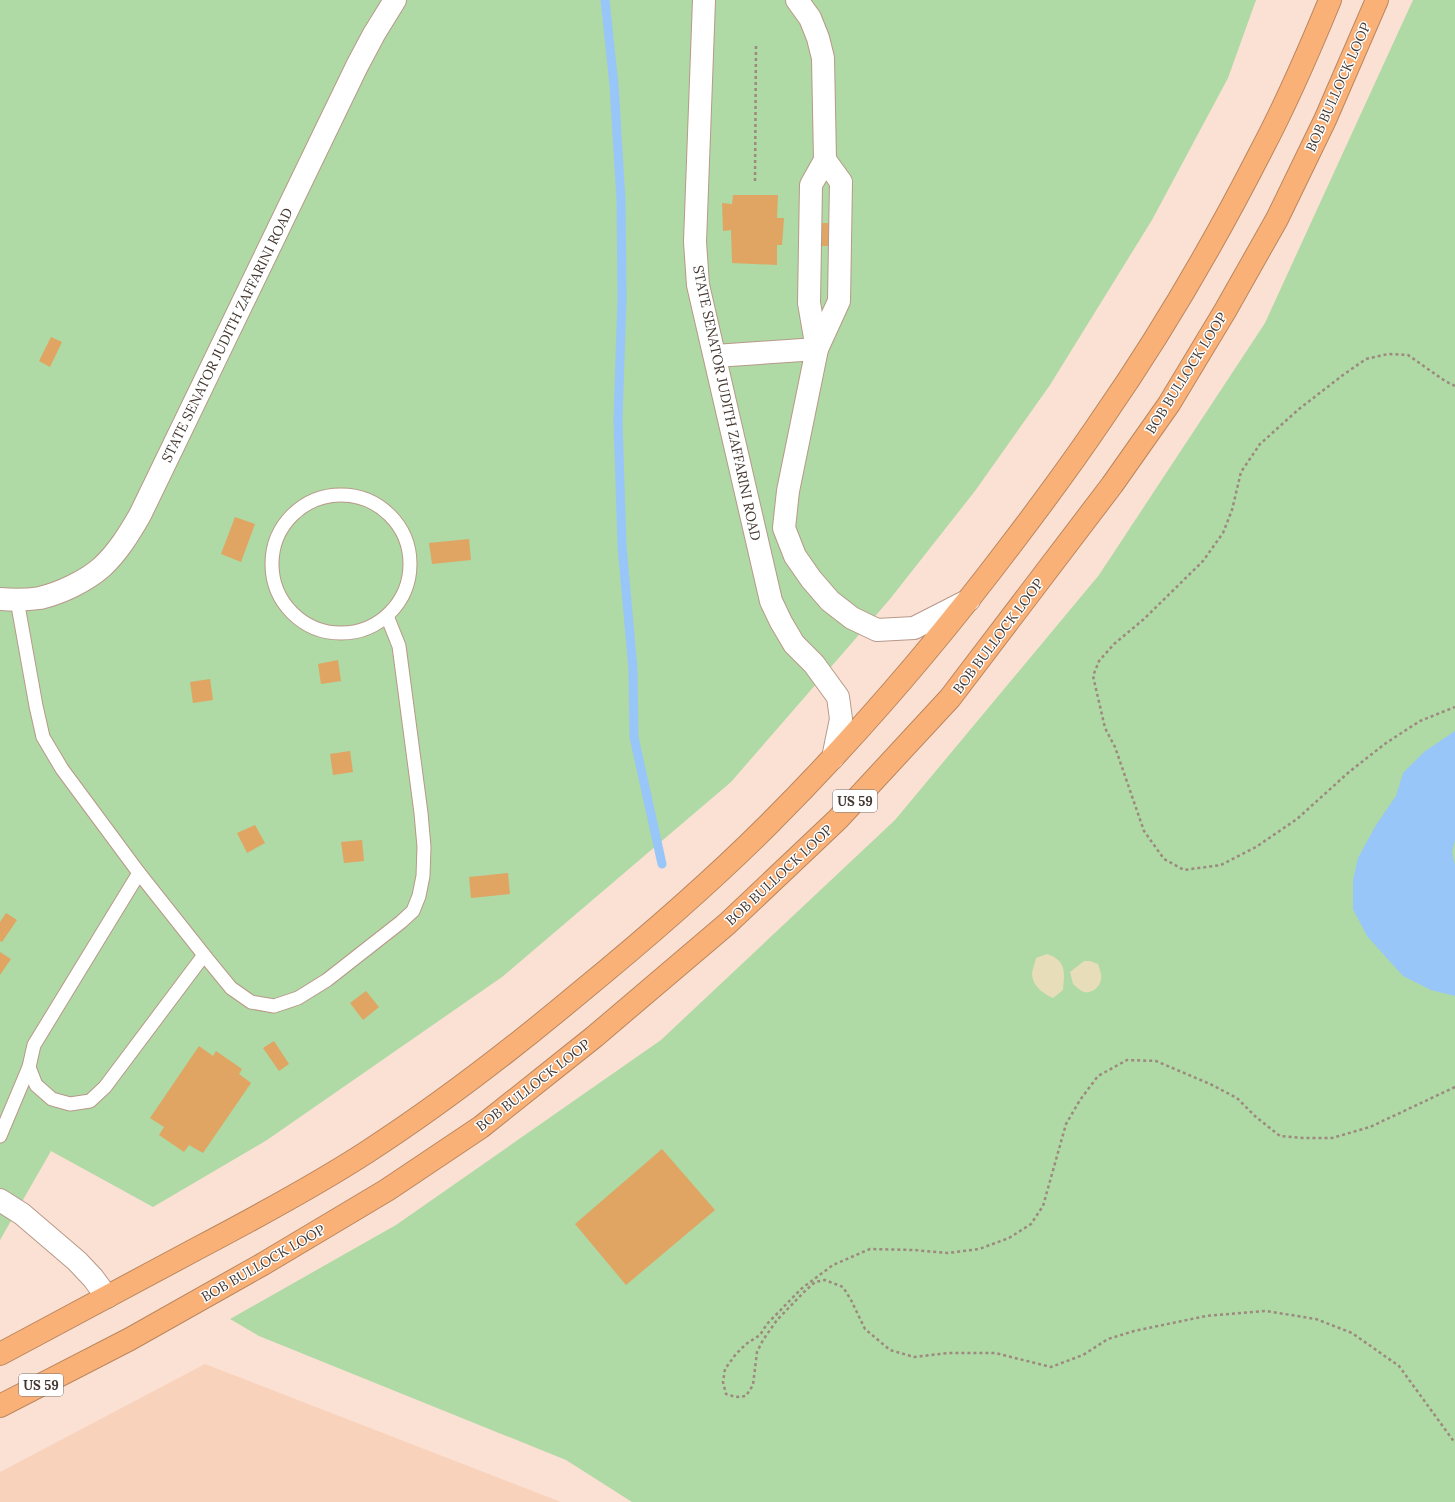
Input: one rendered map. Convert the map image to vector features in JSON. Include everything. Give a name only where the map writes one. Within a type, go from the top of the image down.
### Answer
[{"type":"highway","points":[[0,1354],[263,1214],[367,1152],[469,1080],[548,1019],[620,960],[696,893],[765,828],[833,758],[908,674],[969,600],[1104,417],[1213,241],[1263,147],[1310,48],[1330,0]]},
{"type":"highway","name":"BOB BULLOCK LOOP","points":[[0,1406],[130,1338],[263,1264],[387,1190],[481,1127],[594,1037],[727,924],[838,819],[950,698],[1112,485],[1169,404],[1225,311],[1277,219],[1325,120],[1377,0]]},
{"type":"street","name":"STATE SENATOR JUDITH ZAFFARINI ROAD","points":[[9,599],[40,598],[84,580],[102,567],[127,537],[140,515],[356,66],[395,0]]},
{"type":"street","name":"STATE SENATOR JUDITH ZAFFARINI ROAD","points":[[704,0],[695,242],[698,285],[771,601],[794,644],[814,664],[838,697],[841,719],[833,758]]},
{"type":"street","points":[[797,0],[810,18],[818,38],[823,58],[825,160],[811,185],[809,303],[817,349]]},
{"type":"street","points":[[825,160],[841,182],[839,300],[817,349],[788,491],[784,528],[795,556],[811,579],[830,601],[852,618],[877,630],[914,628],[969,600]]},
{"type":"street","points":[[715,356],[817,349]]},
{"type":"street","points":[[0,1200],[22,1214],[76,1261],[93,1278],[108,1297]]},
{"type":"lane","points":[[331,495],[354,495],[375,503],[393,518],[405,538],[411,560],[408,584],[398,605],[387,616],[382,621],[361,631],[338,634],[315,629],[295,617],[280,599],[272,578],[271,555],[278,533],[291,515],[310,501],[331,495]]},
{"type":"lane","points":[[9,599],[43,737],[62,769],[139,874],[231,988],[251,1002],[274,1006],[298,998],[327,980],[401,922],[413,910],[419,896],[423,876],[424,847],[421,813],[399,646],[387,616]]},
{"type":"lane","points":[[0,1136],[29,1067],[34,1045],[139,874]]},
{"type":"lane","points":[[29,1067],[36,1085],[52,1099],[70,1104],[90,1101],[105,1087],[204,955]]},
{"type":"path","points":[[755,181],[756,44]]},
{"type":"path","points":[[1455,386],[1445,381],[1408,355],[1388,354],[1366,359],[1298,409],[1260,444],[1241,472],[1232,510],[1223,533],[1203,561],[1144,619],[1114,644],[1099,661],[1093,676],[1105,728],[1116,747],[1144,831],[1164,859],[1184,870],[1221,865],[1256,847],[1297,819],[1349,772],[1386,743],[1420,722],[1455,707]]},
{"type":"path","points":[[1455,1086],[1370,1127],[1332,1138],[1280,1136],[1256,1117],[1237,1098],[1210,1084],[1156,1061],[1127,1060],[1098,1076],[1080,1100],[1066,1124],[1043,1206],[1031,1224],[1009,1238],[979,1249],[948,1253],[914,1250],[870,1250],[833,1265],[801,1289],[768,1324],[760,1335],[746,1344],[736,1354],[725,1369],[723,1382],[726,1394],[736,1397],[746,1396],[753,1386],[757,1352],[762,1340],[777,1320],[804,1292],[815,1282],[825,1280],[843,1287],[865,1329],[890,1350],[914,1357],[948,1353],[995,1353],[1051,1367],[1083,1355],[1108,1339],[1134,1331],[1206,1316],[1266,1311],[1316,1319],[1352,1333],[1399,1366],[1455,1443]]},
{"type":"shaded area","points":[[205,1364],[561,1502],[0,1502],[0,1472]]},
{"type":"green space","points":[[0,0],[1256,0],[1228,78],[1152,220],[1050,385],[975,491],[890,599],[731,782],[502,977],[267,1140],[153,1207],[51,1151],[0,1240]]},
{"type":"green space","points":[[1413,0],[1455,0],[1455,1502],[632,1502],[566,1460],[259,1336],[230,1319],[396,1225],[661,1040],[895,820],[1099,575],[1265,323]]},
{"type":"sand","points":[[1047,954],[1061,963],[1064,972],[1063,990],[1053,998],[1036,986],[1032,975],[1036,958]]},
{"type":"sand","points":[[1084,961],[1090,961],[1098,964],[1101,974],[1101,981],[1097,988],[1088,992],[1080,990],[1073,984],[1070,972]]},
{"type":"water","points":[[1455,731],[1455,840],[1452,852],[1455,865],[1455,996],[1431,990],[1403,976],[1367,936],[1353,909],[1353,880],[1358,858],[1376,825],[1396,796],[1403,773],[1424,752]]},
{"type":"building","points":[[733,195],[778,195],[777,218],[784,218],[782,245],[777,245],[777,265],[732,263],[731,230],[723,231],[722,203],[732,204]]},
{"type":"building","points":[[816,223],[831,223],[831,246],[817,246]]},
{"type":"building","points":[[51,337],[62,342],[50,367],[39,361]]},
{"type":"building","points":[[235,517],[255,524],[241,562],[221,554]]},
{"type":"building","points":[[469,539],[471,560],[432,564],[429,543]]},
{"type":"building","points":[[338,660],[341,681],[321,684],[318,664]]},
{"type":"building","points":[[210,679],[213,700],[193,703],[190,682]]},
{"type":"building","points":[[350,751],[353,772],[333,775],[330,754]]},
{"type":"building","points":[[255,825],[265,843],[247,853],[237,833]]},
{"type":"building","points":[[362,840],[364,861],[344,863],[341,842]]},
{"type":"building","points":[[508,873],[510,894],[471,898],[469,877]]},
{"type":"building","points":[[6,913],[17,920],[2,942],[0,941],[0,922]]},
{"type":"building","points":[[0,952],[11,959],[0,975]]},
{"type":"building","points":[[366,991],[379,1007],[363,1020],[350,1003]]},
{"type":"building","points":[[274,1041],[289,1064],[279,1071],[263,1048]]},
{"type":"building","points":[[199,1046],[213,1056],[216,1051],[242,1069],[239,1074],[251,1083],[203,1153],[189,1145],[184,1152],[159,1135],[164,1127],[150,1118]]},
{"type":"building","points":[[662,1149],[715,1210],[626,1285],[575,1224]]},
{"type":"waterway","points":[[605,0],[614,85],[621,200],[622,298],[618,420],[622,546],[633,669],[634,737],[662,864]]}]
